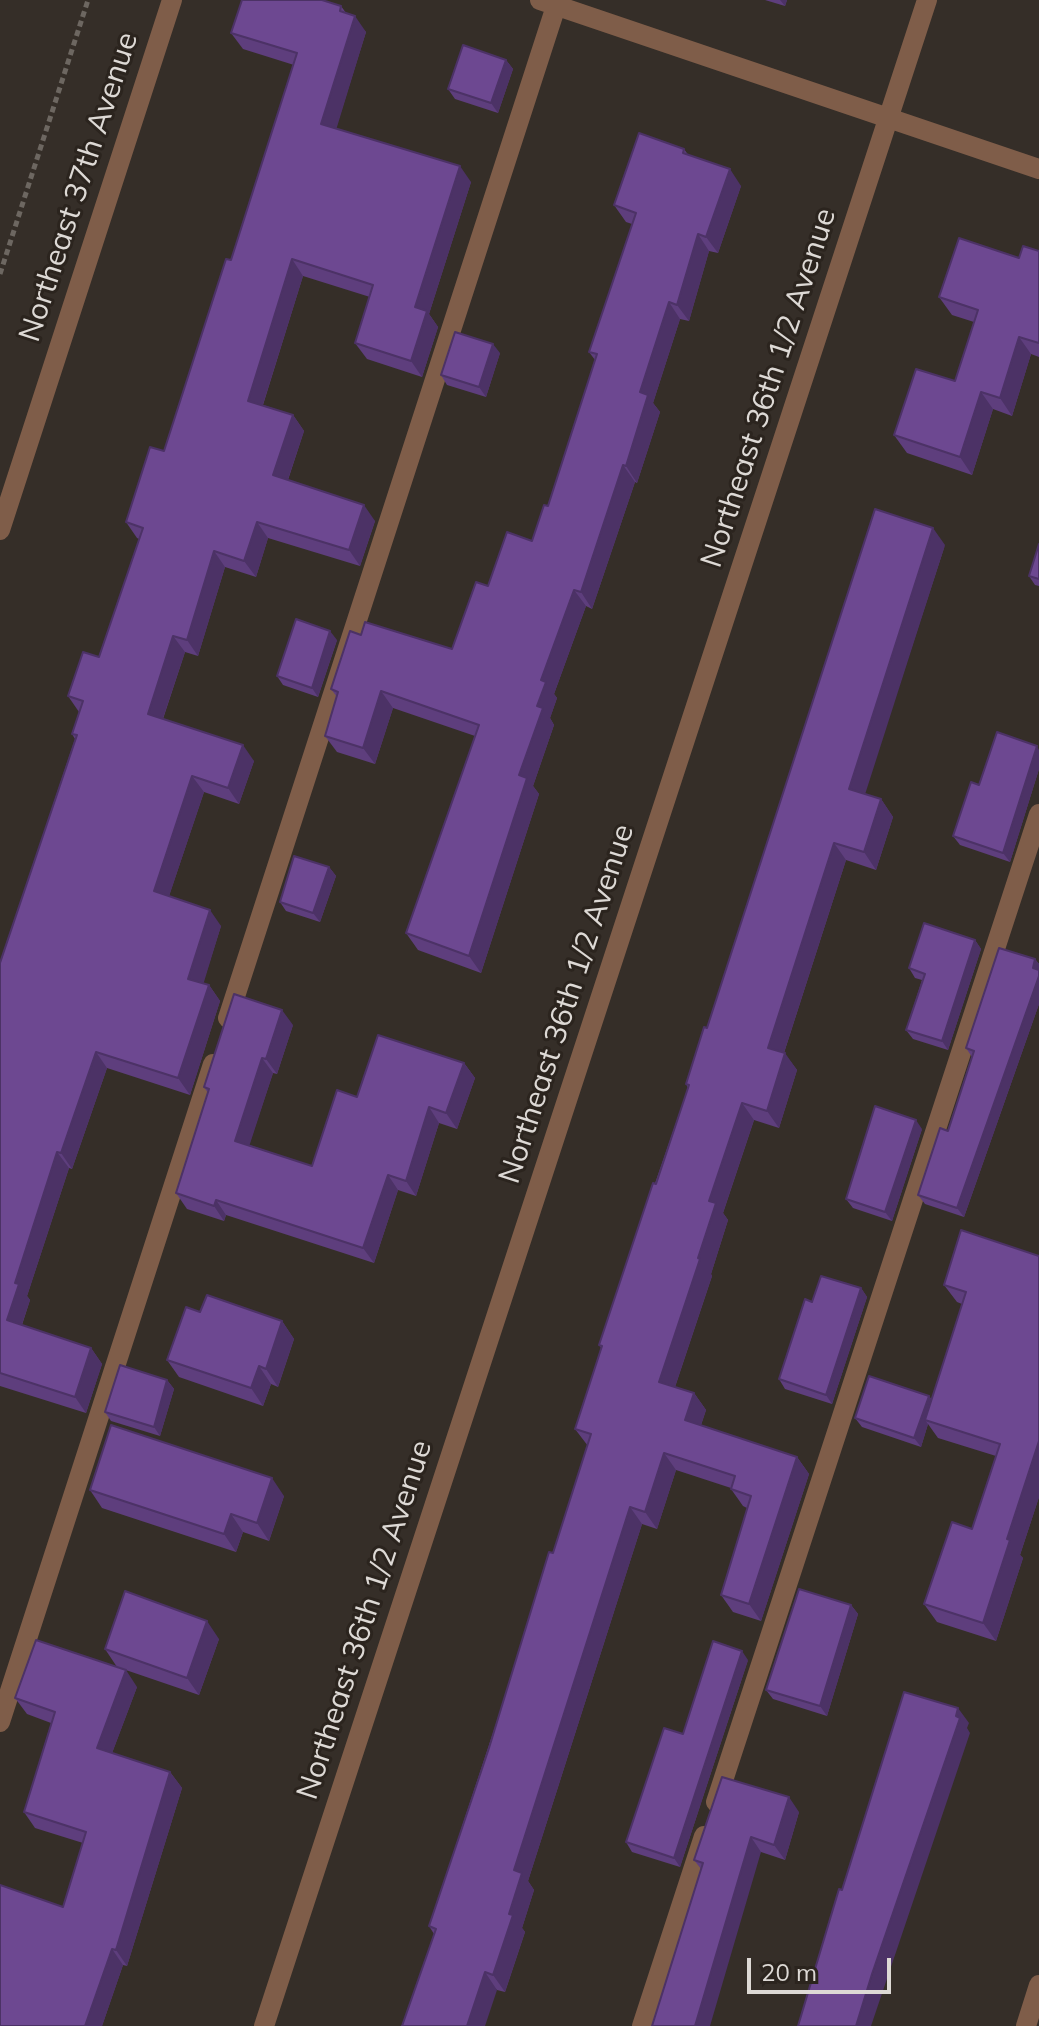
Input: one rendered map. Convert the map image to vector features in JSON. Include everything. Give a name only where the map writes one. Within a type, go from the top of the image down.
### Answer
[{"type":"street","name":"Northeast 37th Avenue","points":[[0,530],[172,0]]},
{"type":"street","name":"Northeast 36th 1/2 Avenue","points":[[264,2026],[927,0]]},
{"type":"street","points":[[0,1722],[551,2],[1039,169]]},
{"type":"street","points":[[642,2026],[1039,814]]},
{"type":"street","points":[[1026,2026],[1039,1985]]},
{"type":"path","points":[[0,274],[88,0]]},
{"type":"building","points":[[242,0],[322,0],[341,6],[340,11],[355,16],[321,124],[460,166],[415,307],[427,311],[411,361],[355,343],[373,285],[292,259],[248,401],[293,415],[273,475],[364,505],[349,550],[257,522],[244,561],[214,551],[187,640],[173,636],[148,714],[243,745],[228,788],[192,776],[154,891],[210,910],[188,979],[209,985],[178,1078],[96,1052],[61,1153],[57,1152],[15,1283],[19,1284],[7,1320],[91,1348],[75,1397],[0,1373],[0,963],[77,735],[72,734],[83,701],[68,696],[83,652],[99,657],[143,528],[126,522],[150,447],[164,451],[226,259],[231,260],[297,53],[231,33]]},
{"type":"building","points":[[463,45],[506,60],[491,103],[448,89]]},
{"type":"building","points":[[639,133],[684,149],[683,153],[730,169],[706,237],[698,234],[677,305],[669,302],[640,392],[648,395],[626,466],[623,465],[581,592],[574,590],[541,680],[546,682],[537,706],[543,708],[519,775],[527,778],[469,956],[406,933],[479,725],[381,691],[363,748],[325,736],[338,692],[331,689],[350,631],[361,635],[365,622],[452,649],[476,582],[488,586],[507,532],[532,541],[544,505],[548,506],[597,354],[589,352],[636,213],[614,205]]},
{"type":"building","points":[[959,238],[1019,258],[1023,246],[1039,251],[1039,343],[1019,337],[1000,398],[981,392],[960,457],[894,435],[916,369],[955,381],[978,310],[939,297]]},
{"type":"building","points":[[455,332],[493,344],[479,387],[441,375]]},
{"type":"building","points":[[875,509],[933,528],[849,789],[881,799],[864,852],[834,843],[768,1048],[785,1053],[767,1111],[742,1103],[709,1201],[716,1203],[700,1259],[659,1382],[694,1393],[685,1420],[797,1457],[749,1604],[721,1595],[751,1496],[731,1489],[735,1476],[664,1453],[645,1512],[630,1507],[514,1870],[522,1873],[509,1914],[513,1915],[493,1975],[485,1972],[467,2026],[402,2026],[436,1929],[429,1926],[489,1748],[549,1552],[553,1553],[591,1434],[575,1429],[602,1346],[599,1345],[689,1085],[686,1084],[704,1027],[707,1028]]},
{"type":"building","points":[[1039,544],[1039,579],[1029,576]]},
{"type":"building","points":[[296,619],[330,631],[312,688],[277,676]]},
{"type":"building","points":[[997,732],[1037,746],[1003,853],[953,836],[971,782],[979,785]]},
{"type":"building","points":[[294,856],[329,867],[313,913],[280,902]]},
{"type":"building","points":[[924,923],[975,940],[942,1041],[906,1030],[925,974],[909,968]]},
{"type":"building","points":[[999,948],[1035,959],[1033,968],[1039,970],[1039,976],[957,1208],[918,1195],[940,1128],[948,1131],[974,1051],[966,1048]]},
{"type":"building","points":[[234,994],[282,1010],[266,1059],[262,1058],[235,1141],[312,1166],[337,1090],[357,1097],[378,1035],[464,1063],[446,1113],[429,1107],[406,1181],[388,1175],[363,1248],[216,1200],[214,1206],[176,1193],[209,1089],[204,1087]]},
{"type":"building","points":[[875,1106],[916,1120],[885,1212],[846,1199]]},
{"type":"building","points":[[961,1230],[1039,1256],[1039,1441],[983,1623],[924,1604],[952,1522],[972,1529],[1000,1444],[925,1420],[966,1292],[944,1285]]},
{"type":"building","points":[[821,1276],[861,1288],[826,1395],[779,1379],[805,1299],[812,1302]]},
{"type":"building","points":[[207,1295],[282,1321],[266,1369],[259,1366],[251,1388],[167,1360],[186,1307],[200,1312]]},
{"type":"building","points":[[120,1365],[167,1380],[154,1427],[105,1412]]},
{"type":"building","points":[[869,1376],[929,1396],[914,1438],[855,1418]]},
{"type":"building","points":[[111,1425],[272,1478],[257,1523],[231,1514],[224,1534],[90,1490]]},
{"type":"building","points":[[799,1589],[851,1605],[820,1706],[766,1690]]},
{"type":"building","points":[[125,1591],[207,1621],[187,1678],[105,1649]]},
{"type":"building","points":[[36,1640],[126,1670],[97,1748],[170,1772],[116,1950],[112,1949],[85,2026],[0,2026],[0,1885],[63,1907],[86,1832],[24,1812],[55,1712],[15,1698]]},
{"type":"building","points":[[713,1641],[742,1651],[674,1858],[626,1842],[664,1728],[683,1734]]},
{"type":"building","points":[[904,1692],[958,1708],[956,1716],[960,1718],[856,2026],[798,2026],[839,1889],[842,1890]]},
{"type":"building","points":[[722,1777],[789,1797],[774,1845],[751,1837],[695,2026],[652,2026],[703,1863],[694,1860]]}]
